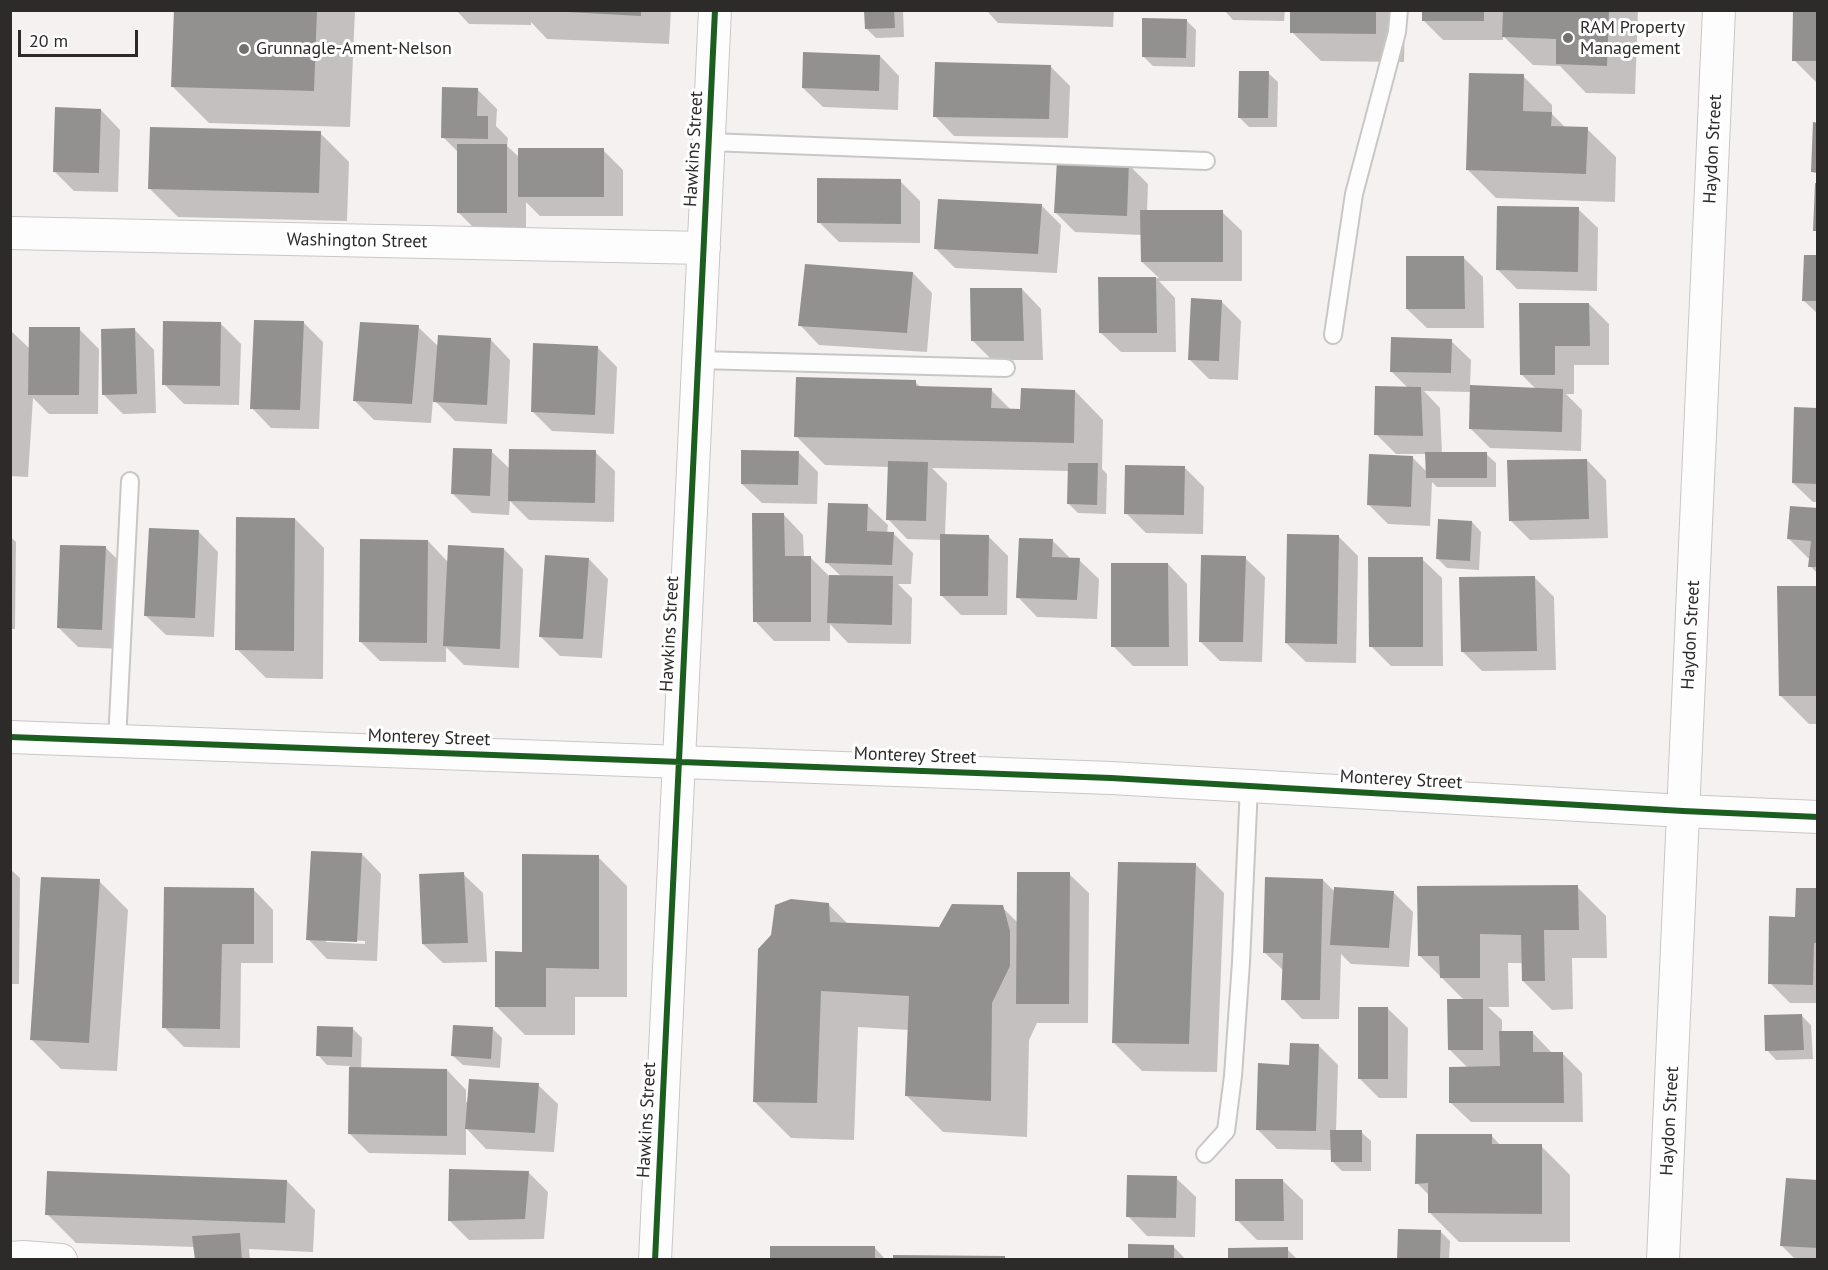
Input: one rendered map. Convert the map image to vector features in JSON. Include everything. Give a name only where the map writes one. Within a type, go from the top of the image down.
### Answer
[{"type":"street","name":"Hawkins Street","points":[[655,1260],[715,10]]},
{"type":"street","name":"Haydon Street","points":[[1664,1260],[1719,10]]},
{"type":"street","name":"Washington Street","points":[[10,233],[704,248]]},
{"type":"street","name":"Monterey Street","points":[[10,737],[1111,778],[1683,812],[1818,817]]},
{"type":"street","points":[[10,1258],[61,1260]]},
{"type":"lane","points":[[1333,335],[1354,194],[1397,32],[1398,10]]},
{"type":"lane","points":[[709,142],[1206,161]]},
{"type":"lane","points":[[698,360],[1006,368]]},
{"type":"lane","points":[[117,741],[130,481]]},
{"type":"lane","points":[[1204,1154],[1226,1131],[1233,1076],[1249,786]]},
{"type":"building","name":"Grunnagle-Ament-Nelson","points":[[174,10],[317,10],[314,91],[171,87]]},
{"type":"building","points":[[566,10],[641,10],[641,16],[566,12]]},
{"type":"building","points":[[864,10],[894,10],[895,28],[865,29]]},
{"type":"building","points":[[1290,10],[1376,10],[1376,34],[1290,33]]},
{"type":"building","points":[[1422,10],[1484,10],[1484,21],[1422,21]]},
{"type":"building","name":"RAM Property Management","points":[[1503,10],[1609,10],[1607,66],[1556,64],[1556,39],[1502,37]]},
{"type":"building","points":[[1793,10],[1818,10],[1818,61],[1792,61]]},
{"type":"building","points":[[1142,18],[1187,19],[1186,58],[1142,57]]},
{"type":"building","points":[[803,52],[880,55],[879,91],[802,88]]},
{"type":"building","points":[[935,62],[1051,65],[1049,119],[933,117]]},
{"type":"building","points":[[1239,71],[1269,71],[1268,118],[1238,118]]},
{"type":"building","points":[[1469,73],[1524,74],[1523,111],[1552,112],[1551,126],[1588,127],[1586,174],[1466,170]]},
{"type":"building","points":[[442,87],[478,88],[477,116],[488,116],[488,139],[441,138]]},
{"type":"building","points":[[55,107],[101,109],[99,173],[53,172]]},
{"type":"building","points":[[1813,122],[1818,123],[1818,173],[1811,172]]},
{"type":"building","points":[[150,127],[321,131],[319,193],[148,189]]},
{"type":"building","points":[[457,144],[507,144],[507,213],[457,213]]},
{"type":"building","points":[[518,148],[604,148],[604,197],[518,197]]},
{"type":"building","points":[[1057,160],[1129,162],[1127,216],[1054,213]]},
{"type":"building","points":[[817,178],[901,179],[901,224],[817,223]]},
{"type":"building","points":[[1815,183],[1818,183],[1818,231],[1813,231]]},
{"type":"building","points":[[938,199],[1042,204],[1038,254],[934,249]]},
{"type":"building","points":[[1497,206],[1579,207],[1578,272],[1496,270]]},
{"type":"building","points":[[1140,210],[1223,210],[1223,262],[1141,262]]},
{"type":"building","points":[[1804,255],[1818,255],[1818,301],[1802,301]]},
{"type":"building","points":[[1406,256],[1464,256],[1465,309],[1406,309]]},
{"type":"building","points":[[805,264],[913,272],[907,333],[798,326]]},
{"type":"building","points":[[1098,277],[1156,277],[1157,333],[1099,333]]},
{"type":"building","points":[[970,288],[1022,288],[1024,341],[971,341]]},
{"type":"building","points":[[1191,298],[1222,300],[1219,361],[1188,360]]},
{"type":"building","points":[[1519,303],[1589,303],[1590,346],[1555,346],[1555,375],[1520,375]]},
{"type":"building","points":[[254,320],[304,321],[300,410],[250,409]]},
{"type":"building","points":[[163,321],[221,322],[220,386],[162,385]]},
{"type":"building","points":[[360,322],[419,325],[412,404],[353,401]]},
{"type":"building","points":[[29,327],[80,327],[79,395],[28,395]]},
{"type":"building","points":[[135,328],[137,394],[102,395],[101,329]]},
{"type":"building","points":[[438,335],[491,338],[487,405],[433,402]]},
{"type":"building","points":[[1391,337],[1452,339],[1451,373],[1390,372]]},
{"type":"building","points":[[533,343],[598,346],[595,415],[531,412]]},
{"type":"building","points":[[796,377],[916,380],[916,386],[992,388],[991,408],[1020,409],[1021,388],[1075,390],[1074,443],[794,437]]},
{"type":"building","points":[[1470,385],[1563,389],[1562,432],[1469,429]]},
{"type":"building","points":[[1375,386],[1421,387],[1423,436],[1374,435]]},
{"type":"building","points":[[1794,407],[1818,408],[1818,484],[1792,483]]},
{"type":"building","points":[[453,448],[492,449],[490,496],[451,494]]},
{"type":"building","points":[[509,449],[596,450],[595,503],[508,501]]},
{"type":"building","points":[[741,450],[799,451],[798,485],[741,484]]},
{"type":"building","points":[[1425,452],[1487,452],[1487,478],[1426,478]]},
{"type":"building","points":[[1369,454],[1413,456],[1411,507],[1367,505]]},
{"type":"building","points":[[1587,459],[1589,519],[1509,521],[1507,460]]},
{"type":"building","points":[[888,461],[928,462],[926,521],[886,520]]},
{"type":"building","points":[[1068,463],[1098,463],[1097,505],[1067,504]]},
{"type":"building","points":[[1125,465],[1185,466],[1184,515],[1124,514]]},
{"type":"building","points":[[828,503],[868,504],[867,531],[894,532],[892,565],[825,563]]},
{"type":"building","points":[[1790,506],[1818,508],[1818,567],[1808,567],[1811,541],[1787,539]]},
{"type":"building","points":[[752,513],[784,513],[785,556],[811,556],[811,622],[753,622]]},
{"type":"building","points":[[236,517],[295,518],[294,651],[235,650]]},
{"type":"building","points":[[1438,519],[1472,521],[1470,561],[1436,559]]},
{"type":"building","points":[[149,528],[199,530],[195,618],[144,616]]},
{"type":"building","points":[[940,534],[989,535],[988,596],[940,596]]},
{"type":"building","points":[[1287,534],[1339,535],[1337,644],[1285,643]]},
{"type":"building","points":[[1019,538],[1053,539],[1052,557],[1080,558],[1077,600],[1016,598]]},
{"type":"building","points":[[360,539],[428,540],[427,643],[359,642]]},
{"type":"building","points":[[60,545],[106,546],[102,630],[57,628]]},
{"type":"building","points":[[448,545],[504,548],[500,649],[443,646]]},
{"type":"building","points":[[545,555],[589,558],[583,639],[539,637]]},
{"type":"building","points":[[1201,555],[1246,556],[1243,642],[1199,642]]},
{"type":"building","points":[[1368,557],[1423,557],[1423,647],[1369,647]]},
{"type":"building","points":[[1111,563],[1168,563],[1169,647],[1111,647]]},
{"type":"building","points":[[829,575],[893,576],[892,625],[827,623]]},
{"type":"building","points":[[1535,576],[1537,651],[1461,652],[1459,577]]},
{"type":"building","points":[[1777,586],[1818,586],[1818,696],[1779,696]]},
{"type":"building","points":[[311,851],[362,853],[357,942],[306,940]]},
{"type":"building","points":[[522,854],[599,855],[599,969],[546,968],[546,1007],[495,1007],[495,951],[522,952]]},
{"type":"building","points":[[1118,862],[1196,863],[1189,1044],[1112,1043]]},
{"type":"building","points":[[464,872],[468,943],[422,944],[419,874]]},
{"type":"building","points":[[1017,872],[1070,872],[1069,1004],[1016,1004]]},
{"type":"building","points":[[41,877],[100,879],[89,1043],[30,1040]]},
{"type":"building","points":[[1265,877],[1323,879],[1320,1000],[1281,1000],[1283,953],[1263,953]]},
{"type":"building","points":[[1578,885],[1579,930],[1544,930],[1545,981],[1522,981],[1521,935],[1480,934],[1480,978],[1440,978],[1439,956],[1418,956],[1417,886]]},
{"type":"building","points":[[164,887],[254,888],[254,944],[222,944],[220,1029],[162,1028]]},
{"type":"building","points":[[1334,887],[1394,891],[1389,948],[1330,945]]},
{"type":"building","points":[[1796,888],[1818,888],[1818,943],[1814,943],[1813,985],[1768,984],[1769,916],[1795,917]]},
{"type":"building","points":[[791,899],[829,903],[830,922],[939,927],[952,904],[1003,905],[1010,931],[1010,966],[992,1003],[991,1101],[905,1096],[909,996],[821,991],[817,1103],[753,1102],[758,949],[771,935],[775,905]]},
{"type":"building","points":[[1447,999],[1483,999],[1483,1050],[1448,1050]]},
{"type":"building","points":[[1358,1007],[1388,1007],[1388,1079],[1358,1079]]},
{"type":"building","points":[[1802,1014],[1804,1050],[1765,1051],[1764,1015]]},
{"type":"building","points":[[453,1025],[493,1027],[491,1059],[451,1056]]},
{"type":"building","points":[[317,1026],[353,1027],[352,1057],[316,1056]]},
{"type":"building","points":[[1499,1031],[1533,1031],[1533,1052],[1563,1052],[1564,1103],[1449,1103],[1449,1067],[1500,1066]]},
{"type":"building","points":[[1290,1043],[1319,1044],[1316,1131],[1256,1130],[1258,1063],[1289,1065]]},
{"type":"building","points":[[349,1067],[447,1069],[447,1136],[348,1134]]},
{"type":"building","points":[[469,1079],[539,1083],[535,1133],[465,1129]]},
{"type":"building","points":[[1330,1130],[1362,1130],[1362,1162],[1331,1162]]},
{"type":"building","points":[[1416,1134],[1492,1134],[1492,1144],[1542,1144],[1542,1214],[1428,1213],[1428,1183],[1415,1184]]},
{"type":"building","points":[[449,1169],[529,1171],[525,1219],[448,1221]]},
{"type":"building","points":[[47,1171],[287,1180],[285,1223],[45,1215]]},
{"type":"building","points":[[1127,1175],[1177,1176],[1176,1218],[1126,1217]]},
{"type":"building","points":[[1786,1178],[1818,1180],[1818,1248],[1780,1246]]},
{"type":"building","points":[[1235,1179],[1283,1179],[1284,1221],[1235,1221]]},
{"type":"building","points":[[1398,1229],[1441,1230],[1440,1260],[1397,1260]]},
{"type":"building","points":[[240,1233],[242,1260],[195,1260],[192,1236]]},
{"type":"building","points":[[1128,1244],[1174,1245],[1174,1260],[1128,1260]]},
{"type":"building","points":[[770,1246],[875,1246],[875,1260],[770,1260]]},
{"type":"building","points":[[1288,1247],[1288,1260],[1228,1260],[1228,1248]]},
{"type":"building","points":[[893,1255],[1005,1256],[1005,1260],[893,1260]]},
{"type":"cycle path","points":[[655,1260],[715,10]]},
{"type":"cycle path","points":[[10,737],[1111,778],[1818,817]]},
{"type":"place","name":"RAM Property Management","points":[[1568,38]]},
{"type":"place","name":"Grunnagle-Ament-Nelson","points":[[244,49]]}]
